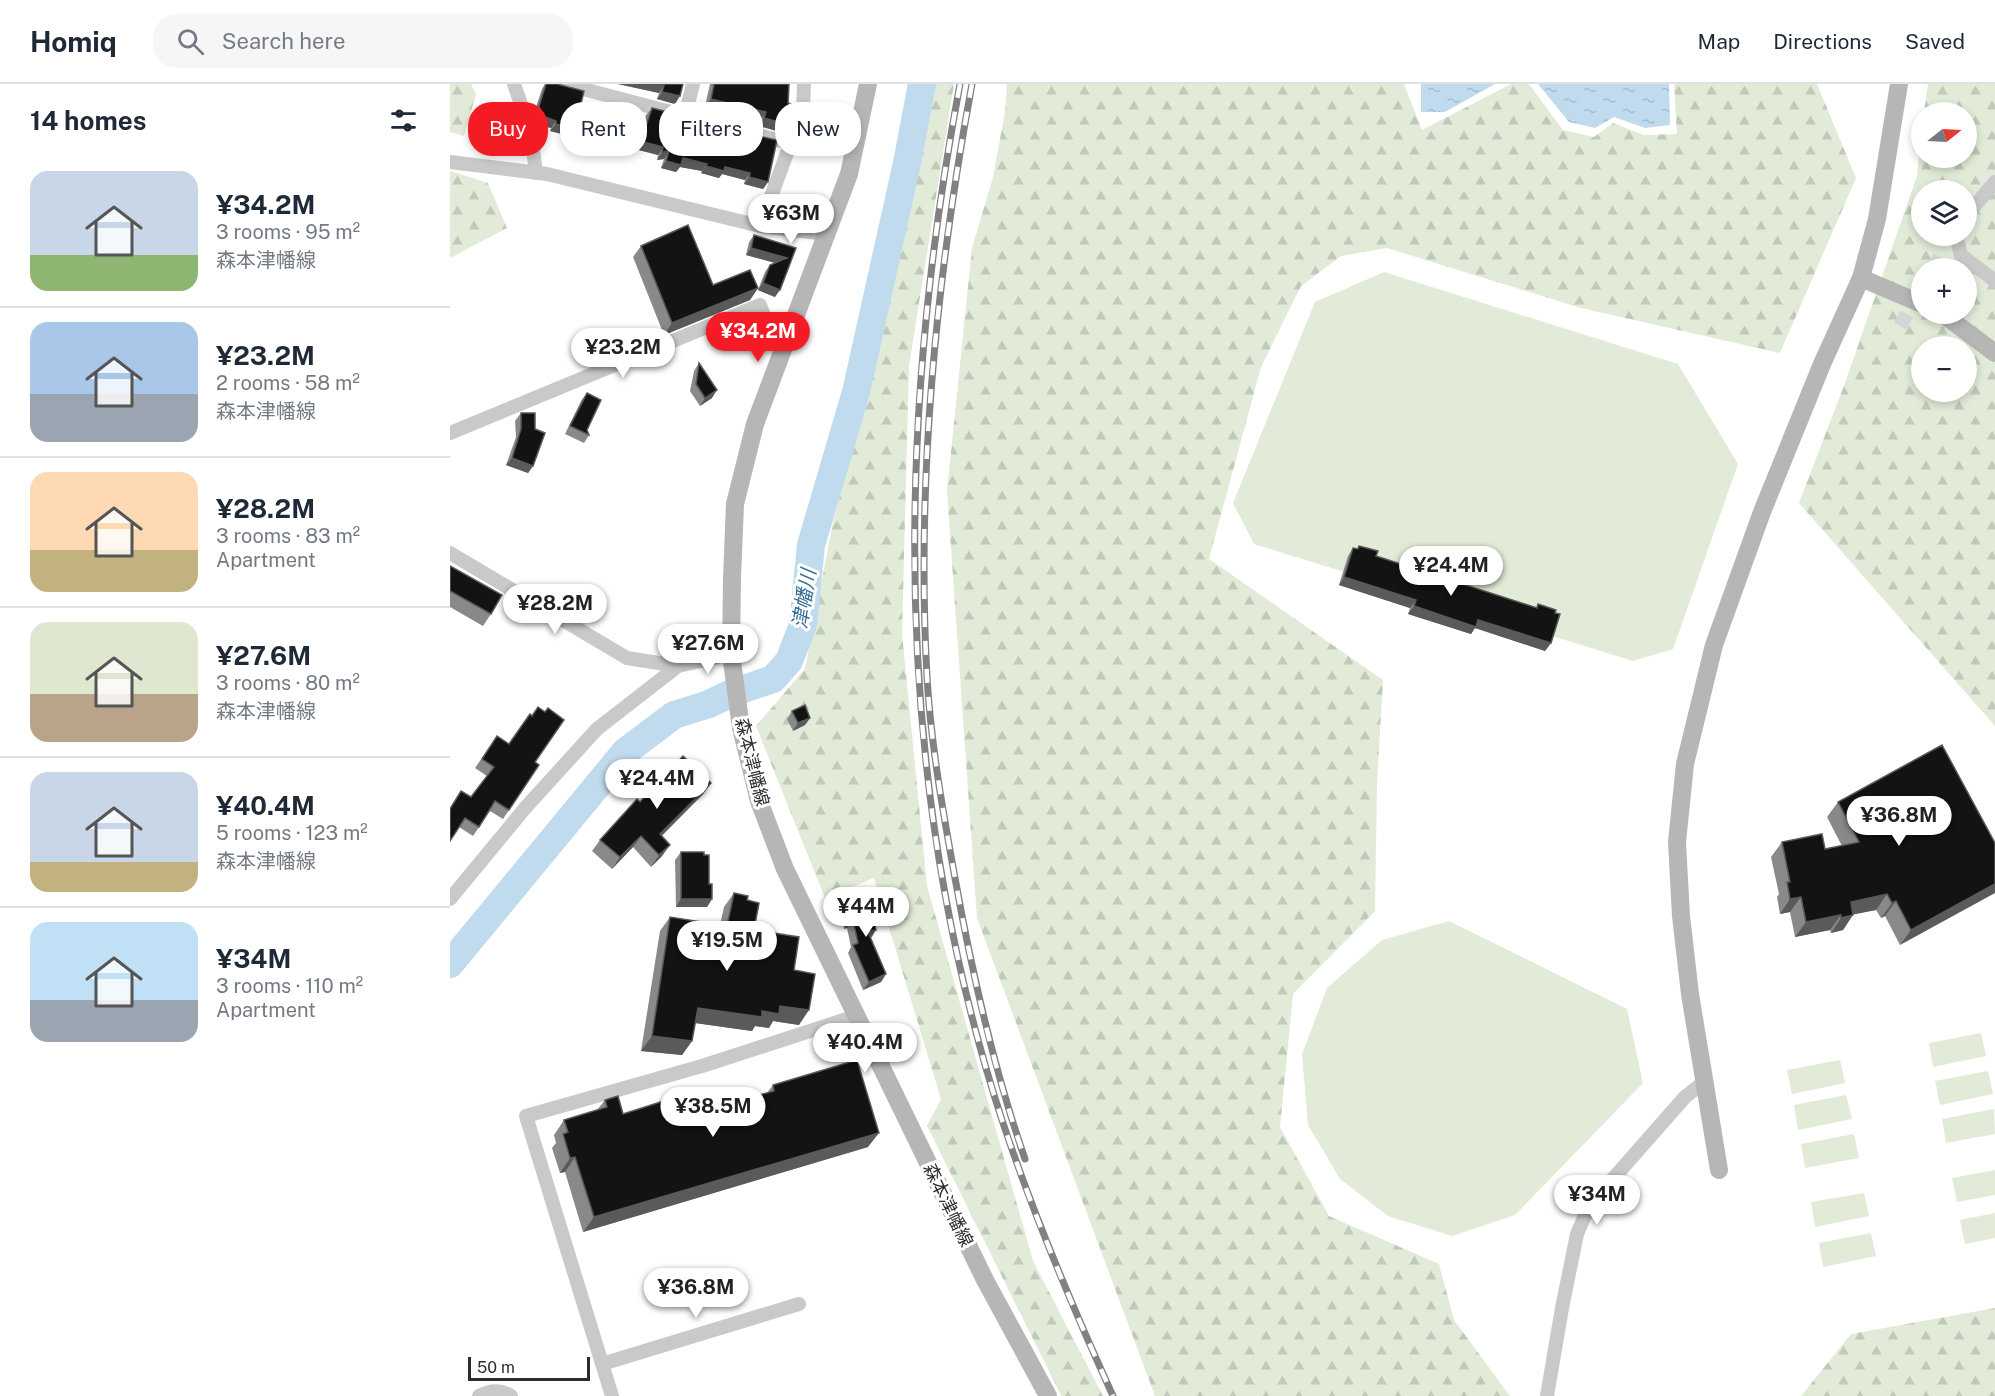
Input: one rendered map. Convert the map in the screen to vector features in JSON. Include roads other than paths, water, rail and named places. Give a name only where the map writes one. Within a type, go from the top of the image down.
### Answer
[{"type":"main road","name":"森本津幡線","points":[[867,84],[849,174],[755,424],[735,504],[731,654],[741,728],[759,801],[785,869],[985,1280],[1048,1396]]},
{"type":"main road","points":[[1719,1170],[1690,994],[1682,916],[1677,842],[1685,764],[1714,645],[1762,512],[1822,364],[1861,278],[1877,219],[1899,84]]},
{"type":"main road","points":[[1861,278],[1911,299]]},
{"type":"main road","points":[[1956,324],[1995,353]]},
{"type":"street","points":[[564,84],[589,87],[659,108]]},
{"type":"street","points":[[688,102],[693,84]]},
{"type":"street","points":[[803,102],[804,84]]},
{"type":"street","points":[[517,85],[531,133],[536,173]]},
{"type":"street","points":[[760,226],[784,156]]},
{"type":"street","points":[[450,162],[536,173],[760,226],[826,234]]},
{"type":"street","points":[[1977,203],[1995,182]]},
{"type":"street","points":[[1959,246],[1961,255],[1995,280]]},
{"type":"street","points":[[450,433],[760,305],[768,326],[789,333]]},
{"type":"street","points":[[450,553],[627,658],[678,666],[731,654]]},
{"type":"street","points":[[450,899],[526,807],[597,729],[678,666]]},
{"type":"street","points":[[612,1396],[526,1116],[702,1066],[856,1016]]},
{"type":"street","points":[[1547,1396],[1577,1234],[1589,1206],[1685,1097],[1704,1082]]},
{"type":"street","points":[[602,1364],[799,1304]]},
{"type":"street","points":[[482,1394],[495,1391],[511,1396]]},
{"type":"water","points":[[1421,84],[1495,84],[1445,112],[1421,112]]},
{"type":"water","points":[[1538,84],[1669,84],[1670,125],[1645,128],[1614,117],[1595,128],[1569,122]]},
{"type":"waterway","name":"津幡川","points":[[450,964],[625,752],[674,715],[773,679],[789,661],[803,625],[811,545],[856,392],[907,163],[922,84]]},
{"type":"tunnel","points":[[1900,326],[1911,308]]},
{"type":"railway","points":[[960,84],[939,214],[924,344],[916,475],[915,605],[923,735],[940,865],[966,993],[1002,1120],[1054,1260],[1113,1396]]},
{"type":"railway","points":[[972,84],[948,231],[932,379],[924,528],[927,677],[938,778],[969,949],[993,1055],[1025,1159]]}]
